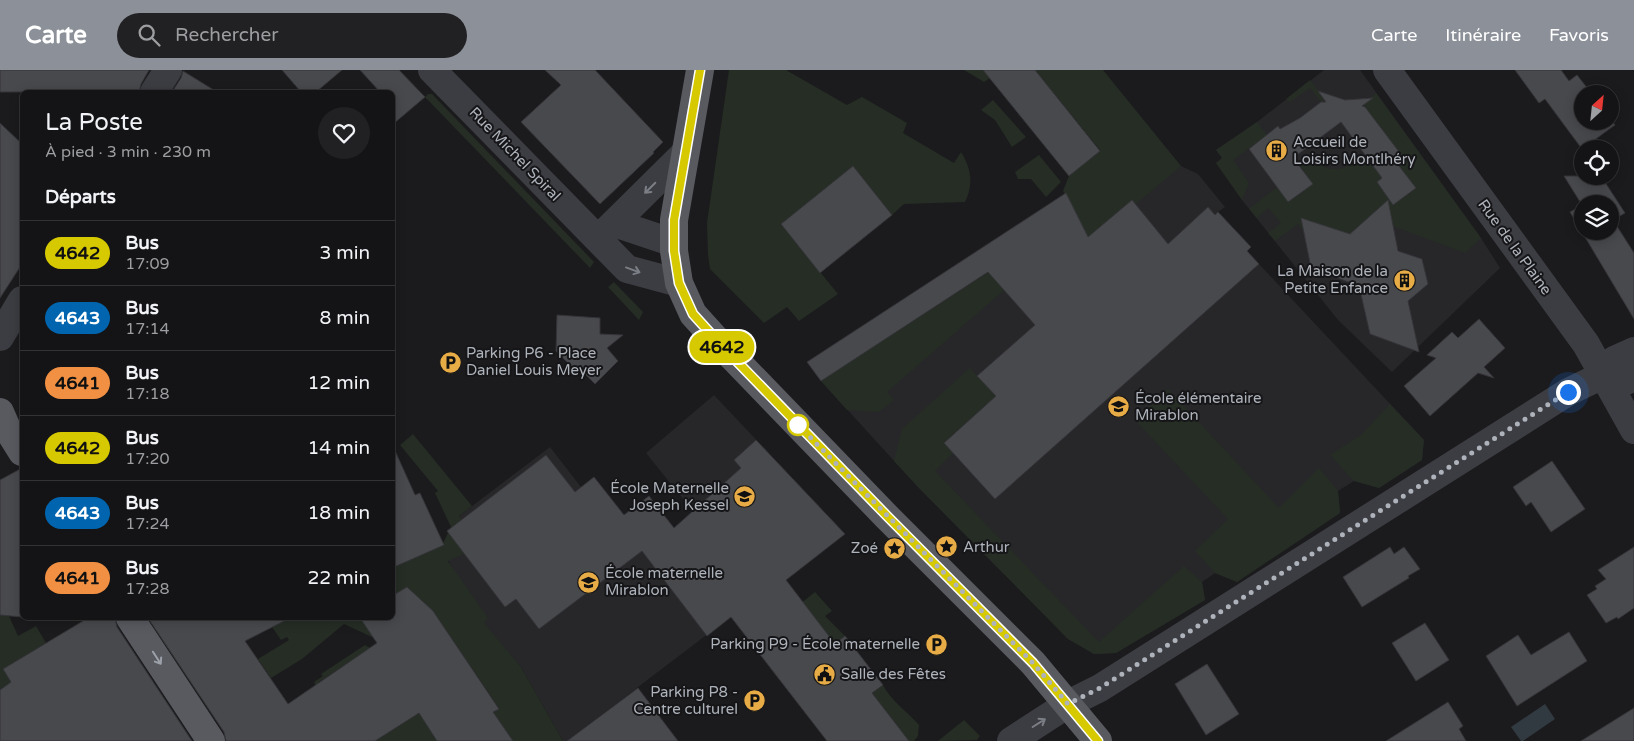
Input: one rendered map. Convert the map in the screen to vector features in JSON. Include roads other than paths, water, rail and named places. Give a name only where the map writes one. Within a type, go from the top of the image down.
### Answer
[{"type":"main road","points":[[700,70],[674,220],[674,243],[679,283],[693,314],[888,517],[1033,663],[1098,741]]},
{"type":"main road","points":[[0,412],[6,428],[20,449]]},
{"type":"main road","points":[[131,620],[211,741]]},
{"type":"street","points":[[155,90],[168,70]]},
{"type":"street","name":"Rue Michel Spiral","points":[[432,70],[606,231],[627,269],[679,283]]},
{"type":"street","name":"Rue de la Plaine","points":[[1387,70],[1586,344],[1634,430]]},
{"type":"street","points":[[606,231],[684,154]]},
{"type":"street","points":[[606,231],[674,243]]},
{"type":"street","points":[[0,337],[20,303]]},
{"type":"street","points":[[1011,741],[1068,704],[1100,688],[1568,392],[1603,375],[1614,360],[1634,351]]},
{"type":"street","points":[[1603,375],[1626,381],[1634,377]]},
{"type":"place","name":"Accueil de Loisirs Montlhéry","points":[[1277,151]]},
{"type":"place","name":"La Maison de la Petite Enfance","points":[[1404,280]]},
{"type":"place","name":"Parking P6 - Place Daniel Louis Meyer","points":[[450,362]]},
{"type":"place","name":"École élémentaire Mirablon","points":[[1119,407]]},
{"type":"place","name":"École Maternelle Joseph Kessel","points":[[745,497]]},
{"type":"place","name":"Arthur","points":[[947,547]]},
{"type":"place","name":"Zoé","points":[[894,548]]},
{"type":"place","name":"École maternelle Mirablon","points":[[589,582]]},
{"type":"place","name":"Parking P9 - École maternelle","points":[[936,644]]},
{"type":"place","name":"Salle des Fêtes","points":[[825,674]]},
{"type":"place","name":"Parking P8 - Centre culturel","points":[[754,701]]}]
